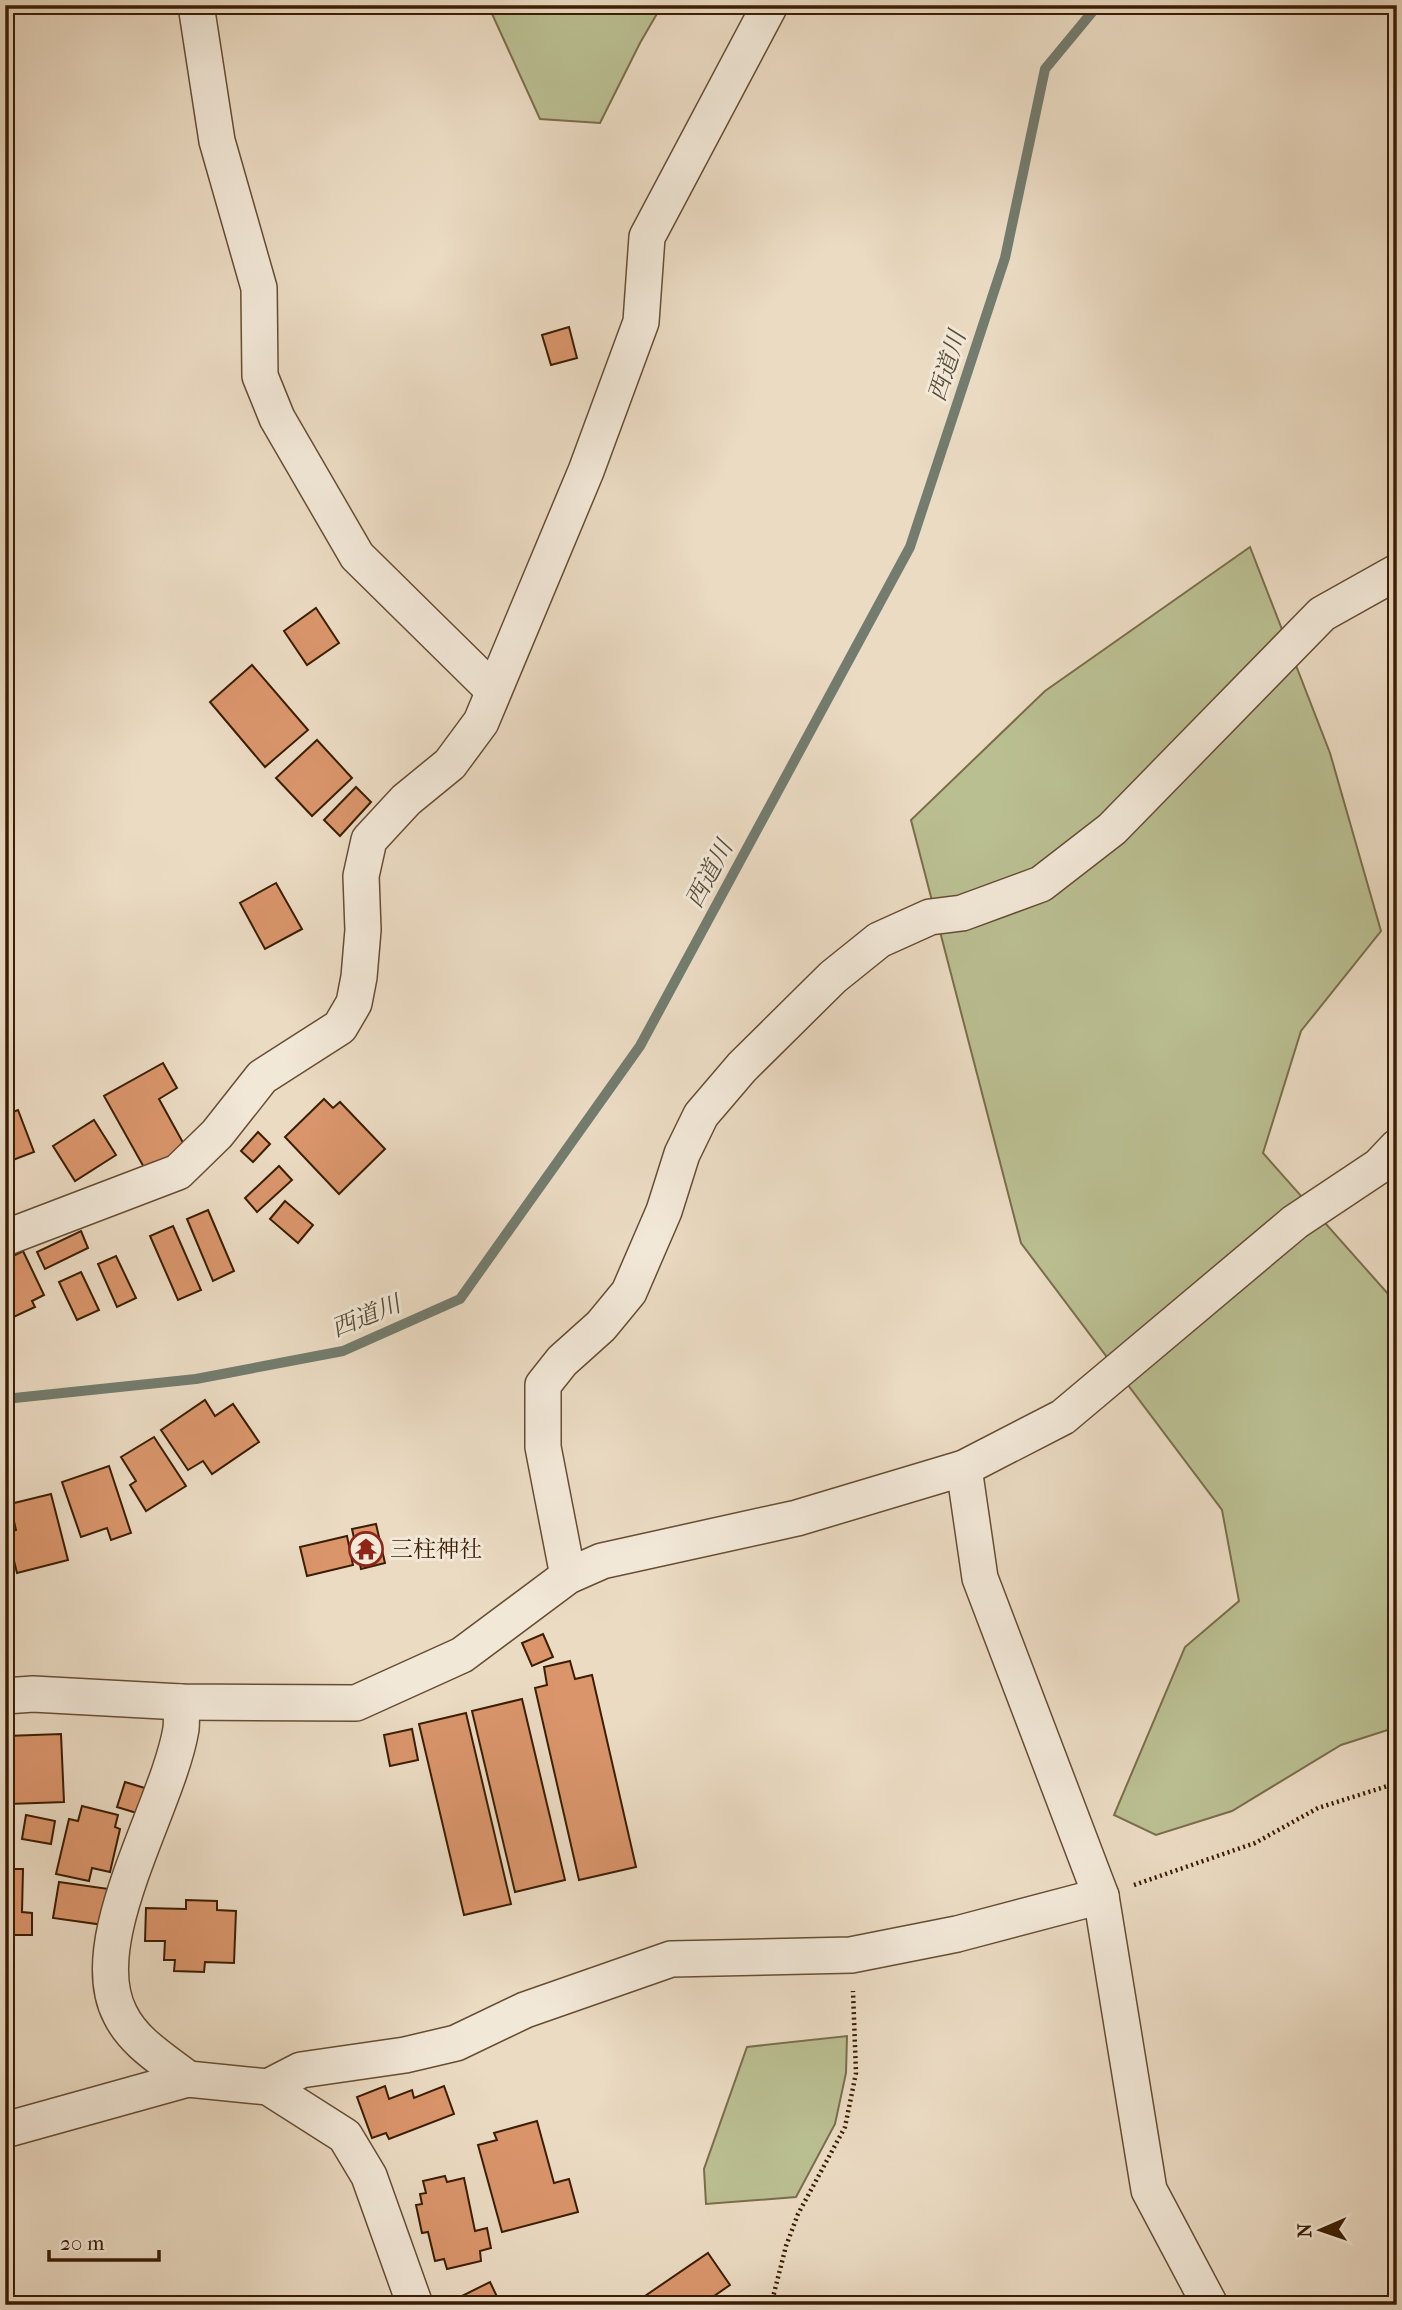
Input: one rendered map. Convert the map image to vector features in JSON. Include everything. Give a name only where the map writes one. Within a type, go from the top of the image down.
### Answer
[{"type":"street","points":[[196,5],[218,141],[259,288],[260,376],[277,418],[357,556],[493,690]]},
{"type":"street","points":[[5,1238],[178,1172],[217,1134],[262,1077],[340,1027],[354,1003],[359,976],[363,930],[361,876],[369,840],[406,800],[450,764],[481,722],[586,471],[641,322],[647,237],[769,5]]},
{"type":"street","points":[[568,1576],[543,1447],[543,1385],[562,1361],[601,1326],[629,1292],[664,1212],[682,1154],[701,1115],[742,1067],[833,977],[879,940],[930,917],[962,913],[1041,884],[1112,829],[1322,614],[1397,572]]},
{"type":"street","points":[[5,1696],[33,1694],[181,1702],[356,1703],[462,1655],[568,1576],[602,1561],[797,1518],[964,1468],[1063,1418],[1295,1222],[1379,1166],[1397,1147]]},
{"type":"street","points":[[964,1468],[980,1578],[1101,1896],[1149,2190],[1210,2305]]},
{"type":"street","points":[[181,1702],[181,1729],[110,1944],[110,1983],[119,2013],[136,2039],[188,2079]]},
{"type":"street","points":[[268,2087],[301,2070],[456,2043],[525,2010],[671,1959],[851,1955],[957,1934],[1101,1896]]},
{"type":"street","points":[[5,2130],[188,2079],[268,2087],[345,2136],[369,2176],[415,2305]]},
{"type":"path","points":[[1101,1896],[1255,1843],[1318,1808],[1397,1783]]},
{"type":"path","points":[[771,2305],[786,2246],[798,2214],[845,2127],[856,2073],[851,1955]]},
{"type":"green space","points":[[488,5],[662,5],[600,123],[540,119]]},
{"type":"green space","points":[[1250,547],[1330,753],[1381,931],[1301,1031],[1263,1153],[1397,1304],[1397,1727],[1341,1745],[1232,1811],[1156,1835],[1114,1815],[1185,1647],[1239,1601],[1222,1510],[1021,1243],[911,820],[1045,691]]},
{"type":"green space","points":[[847,2036],[846,2073],[835,2124],[796,2197],[706,2204],[704,2169],[747,2047]]},
{"type":"building","points":[[569,327],[577,358],[551,365],[542,335]]},
{"type":"building","points":[[316,608],[339,643],[307,665],[284,631]]},
{"type":"building","points":[[252,665],[308,730],[265,767],[210,702]]},
{"type":"building","points":[[317,740],[352,778],[312,816],[276,778]]},
{"type":"building","points":[[356,787],[371,802],[340,836],[324,820]]},
{"type":"building","points":[[276,883],[302,929],[265,949],[240,903]]},
{"type":"building","points":[[163,1063],[177,1088],[159,1099],[186,1148],[146,1171],[104,1096]]},
{"type":"building","points":[[324,1099],[333,1108],[340,1102],[385,1149],[339,1194],[285,1137]]},
{"type":"building","points":[[18,1110],[34,1152],[5,1163],[5,1115]]},
{"type":"building","points":[[94,1120],[116,1155],[75,1181],[53,1146]]},
{"type":"building","points":[[258,1132],[270,1144],[253,1162],[241,1151]]},
{"type":"building","points":[[279,1166],[292,1180],[257,1212],[245,1198]]},
{"type":"building","points":[[285,1201],[313,1225],[298,1243],[270,1219]]},
{"type":"building","points":[[208,1210],[234,1271],[213,1281],[187,1219]]},
{"type":"building","points":[[173,1226],[201,1290],[178,1300],[150,1236]]},
{"type":"building","points":[[81,1231],[88,1248],[45,1269],[37,1252]]},
{"type":"building","points":[[23,1251],[44,1295],[32,1301],[35,1307],[5,1321],[5,1260]]},
{"type":"building","points":[[116,1256],[136,1298],[117,1307],[98,1264]]},
{"type":"building","points":[[81,1272],[99,1310],[77,1320],[59,1282]]},
{"type":"building","points":[[205,1400],[215,1416],[233,1404],[259,1442],[212,1474],[203,1461],[188,1470],[161,1430]]},
{"type":"building","points":[[154,1437],[186,1486],[146,1511],[130,1485],[136,1481],[121,1457]]},
{"type":"building","points":[[109,1466],[131,1533],[111,1540],[107,1528],[81,1537],[62,1482]]},
{"type":"building","points":[[51,1494],[68,1560],[17,1573],[7,1532],[16,1530],[10,1504]]},
{"type":"building","points":[[376,1524],[385,1563],[361,1569],[352,1529]]},
{"type":"building","points":[[347,1536],[353,1565],[307,1576],[300,1547]]},
{"type":"building","points":[[543,1634],[553,1657],[532,1666],[522,1643]]},
{"type":"building","points":[[570,1661],[575,1679],[592,1675],[636,1867],[579,1880],[535,1688],[547,1685],[544,1667]]},
{"type":"building","points":[[522,1699],[565,1880],[515,1892],[472,1711]]},
{"type":"building","points":[[466,1713],[511,1904],[464,1915],[419,1724]]},
{"type":"building","points":[[412,1729],[418,1760],[390,1766],[384,1735]]},
{"type":"building","points":[[61,1734],[64,1802],[9,1804],[6,1736]]},
{"type":"building","points":[[125,1782],[148,1789],[140,1814],[117,1807]]},
{"type":"building","points":[[82,1806],[118,1815],[115,1827],[120,1829],[110,1872],[92,1868],[89,1881],[56,1874],[69,1819],[78,1821]]},
{"type":"building","points":[[26,1815],[55,1821],[51,1844],[22,1839]]},
{"type":"building","points":[[5,1869],[23,1869],[22,1912],[32,1913],[32,1935],[5,1935]]},
{"type":"building","points":[[59,1882],[109,1889],[104,1925],[53,1918]]},
{"type":"building","points":[[186,1900],[217,1901],[217,1910],[236,1911],[234,1963],[205,1962],[204,1972],[174,1971],[175,1960],[164,1960],[165,1941],[145,1941],[146,1908],[186,1909]]},
{"type":"building","points":[[385,2086],[389,2099],[412,2090],[414,2098],[444,2086],[454,2114],[389,2139],[386,2133],[372,2138],[357,2097]]},
{"type":"building","points":[[537,2121],[554,2183],[569,2179],[578,2212],[502,2232],[478,2145],[497,2140],[494,2133]]},
{"type":"building","points":[[445,2176],[447,2182],[464,2178],[475,2231],[487,2228],[491,2248],[480,2251],[481,2261],[447,2269],[444,2259],[435,2261],[428,2232],[422,2233],[416,2205],[422,2204],[420,2194],[426,2193],[423,2181]]},
{"type":"building","points":[[708,2253],[730,2285],[701,2305],[646,2305],[642,2298]]},
{"type":"building","points":[[490,2282],[501,2305],[444,2305]]},
{"type":"waterway","name":"西道川","points":[[5,1399],[196,1379],[343,1351],[460,1299],[640,1046],[910,547],[1005,258],[1045,69],[1098,5]]},
{"type":"place","name":"三柱神社","points":[[366,1549]]}]
